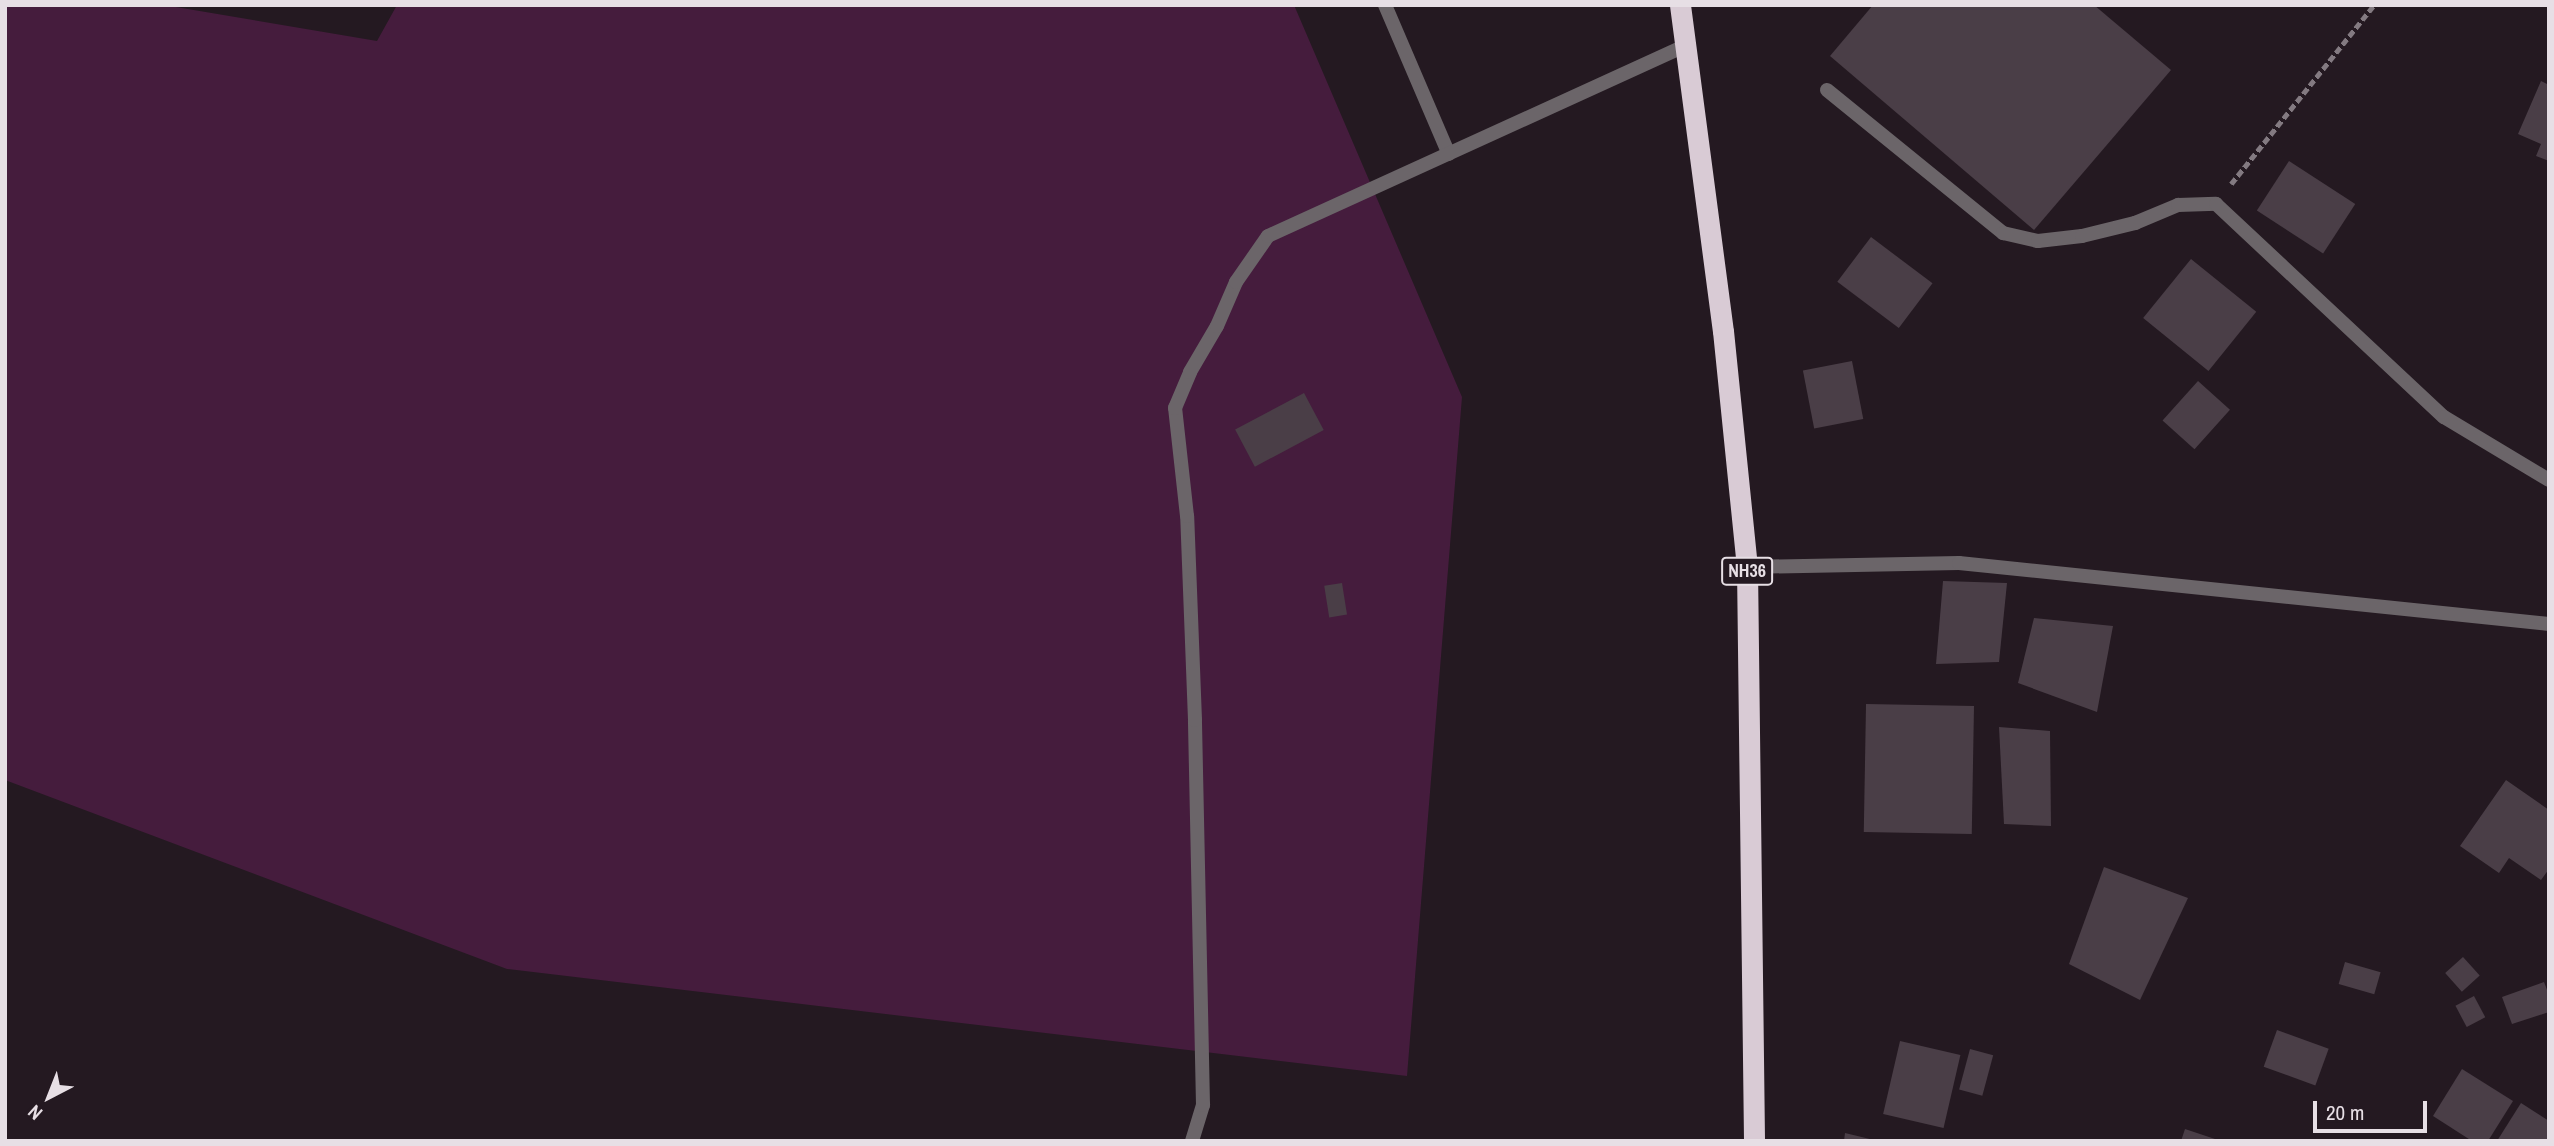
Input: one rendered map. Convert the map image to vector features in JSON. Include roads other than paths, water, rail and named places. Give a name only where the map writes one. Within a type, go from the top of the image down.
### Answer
[{"type":"highway","name":"NH36","points":[[1679,5],[1687,45],[1723,331],[1747,567],[1754,1141]]},
{"type":"street","points":[[1385,5],[1449,154]]},
{"type":"street","points":[[1192,1141],[1203,1105],[1195,733],[1187,516],[1175,408],[1236,282],[1268,236],[1687,45]]},
{"type":"street","points":[[1827,90],[2003,233],[2038,241],[2082,236],[2135,223],[2178,205],[2216,204],[2345,328],[2444,417],[2549,480]]},
{"type":"street","points":[[1747,567],[1959,563],[2549,624]]}]
